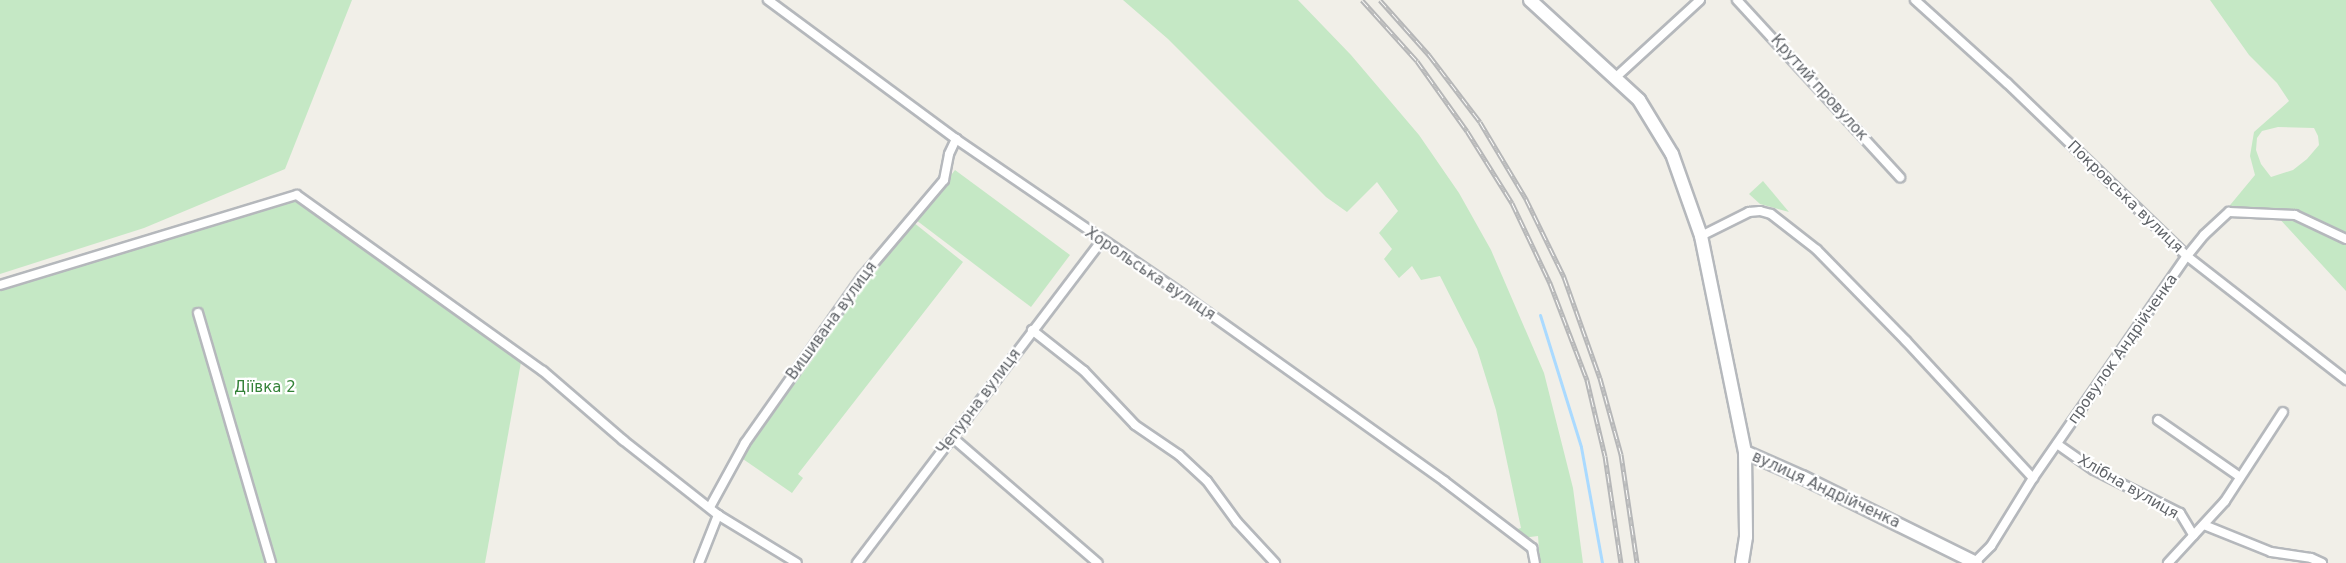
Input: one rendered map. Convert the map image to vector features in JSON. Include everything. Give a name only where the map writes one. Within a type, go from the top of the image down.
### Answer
[{"type":"street","name":"Хорольська вулиця","points":[[768,0],[956,139],[1101,241],[1182,294],[1425,467],[1532,548],[1535,563]]},
{"type":"street","name":"вулиця Андрійченка","points":[[1530,0],[1639,100],[1672,154],[1701,236],[1745,452],[1802,477],[1975,563]]},
{"type":"street","points":[[1614,78],[1700,0]]},
{"type":"street","name":"Крутий провулок","points":[[1737,0],[1900,177]]},
{"type":"street","name":"Покровська вулиця","points":[[1915,0],[2007,83],[2187,255],[2346,380]]},
{"type":"street","name":"Вишивана вулиця","points":[[710,507],[746,442],[862,277],[944,180],[949,154],[956,139]]},
{"type":"street","points":[[0,285],[297,195],[543,371],[622,440],[718,515],[797,563]]},
{"type":"street","points":[[1701,236],[1749,212],[1761,211],[1771,214],[1817,250],[1906,341],[2033,478]]},
{"type":"street","name":"провулок Андрійченка","points":[[1975,563],[1991,546],[2033,478],[2158,301],[2187,255],[2229,212],[2295,215],[2346,239]]},
{"type":"street","name":"Чепурна вулиця","points":[[857,563],[1101,241]]},
{"type":"street","points":[[198,313],[271,563]]},
{"type":"street","points":[[1032,330],[1084,371],[1135,425],[1179,455],[1207,481],[1238,522],[1275,563]]},
{"type":"street","points":[[2168,563],[2225,501],[2283,412]]},
{"type":"street","points":[[2158,420],[2240,477]]},
{"type":"street","points":[[953,438],[1098,563]]},
{"type":"street","name":"Хлібна вулиця","points":[[2057,444],[2094,470],[2180,513],[2193,535]]},
{"type":"street","points":[[1742,563],[1746,537],[1745,452]]},
{"type":"street","points":[[699,563],[718,515]]},
{"type":"street","points":[[2204,525],[2271,552],[2311,558],[2322,563]]},
{"type":"green space","points":[[0,0],[352,0],[285,169],[144,228],[0,274]]},
{"type":"green space","points":[[1123,0],[1298,0],[1351,55],[1419,135],[1459,193],[1491,250],[1544,373],[1573,488],[1583,563],[1540,563],[1538,536],[1522,538],[1514,530],[1521,528],[1496,410],[1477,349],[1440,276],[1421,280],[1412,266],[1399,278],[1384,259],[1392,249],[1379,233],[1398,211],[1377,182],[1347,212],[1326,197],[1168,39]]},
{"type":"green space","points":[[2210,0],[2346,0],[2346,291],[2276,215],[2226,210],[2255,175],[2250,156],[2254,132],[2289,101],[2277,83],[2249,55]],"holes":[[[2278,127],[2314,128],[2319,145],[2307,159],[2293,170],[2271,177],[2261,164],[2256,150],[2257,138],[2262,131]]]},
{"type":"green space","points":[[955,170],[1070,255],[1031,307],[916,220]]},
{"type":"green space","points":[[1763,181],[1789,212],[1760,204],[1749,194]]},
{"type":"green space","name":"Діївка 2","points":[[290,199],[310,206],[460,314],[521,362],[485,563],[0,563],[0,289]]},
{"type":"green space","points":[[913,222],[963,262],[798,474],[803,478],[792,493],[740,457],[865,279]]},
{"type":"waterway","points":[[1540,315],[1581,447],[1602,563]]},
{"type":"railway","points":[[1362,0],[1417,61],[1467,131],[1512,203],[1550,283],[1587,380],[1605,456],[1621,563]]},
{"type":"railway","points":[[1380,0],[1429,55],[1480,122],[1526,199],[1564,277],[1600,378],[1621,454],[1637,563]]}]
